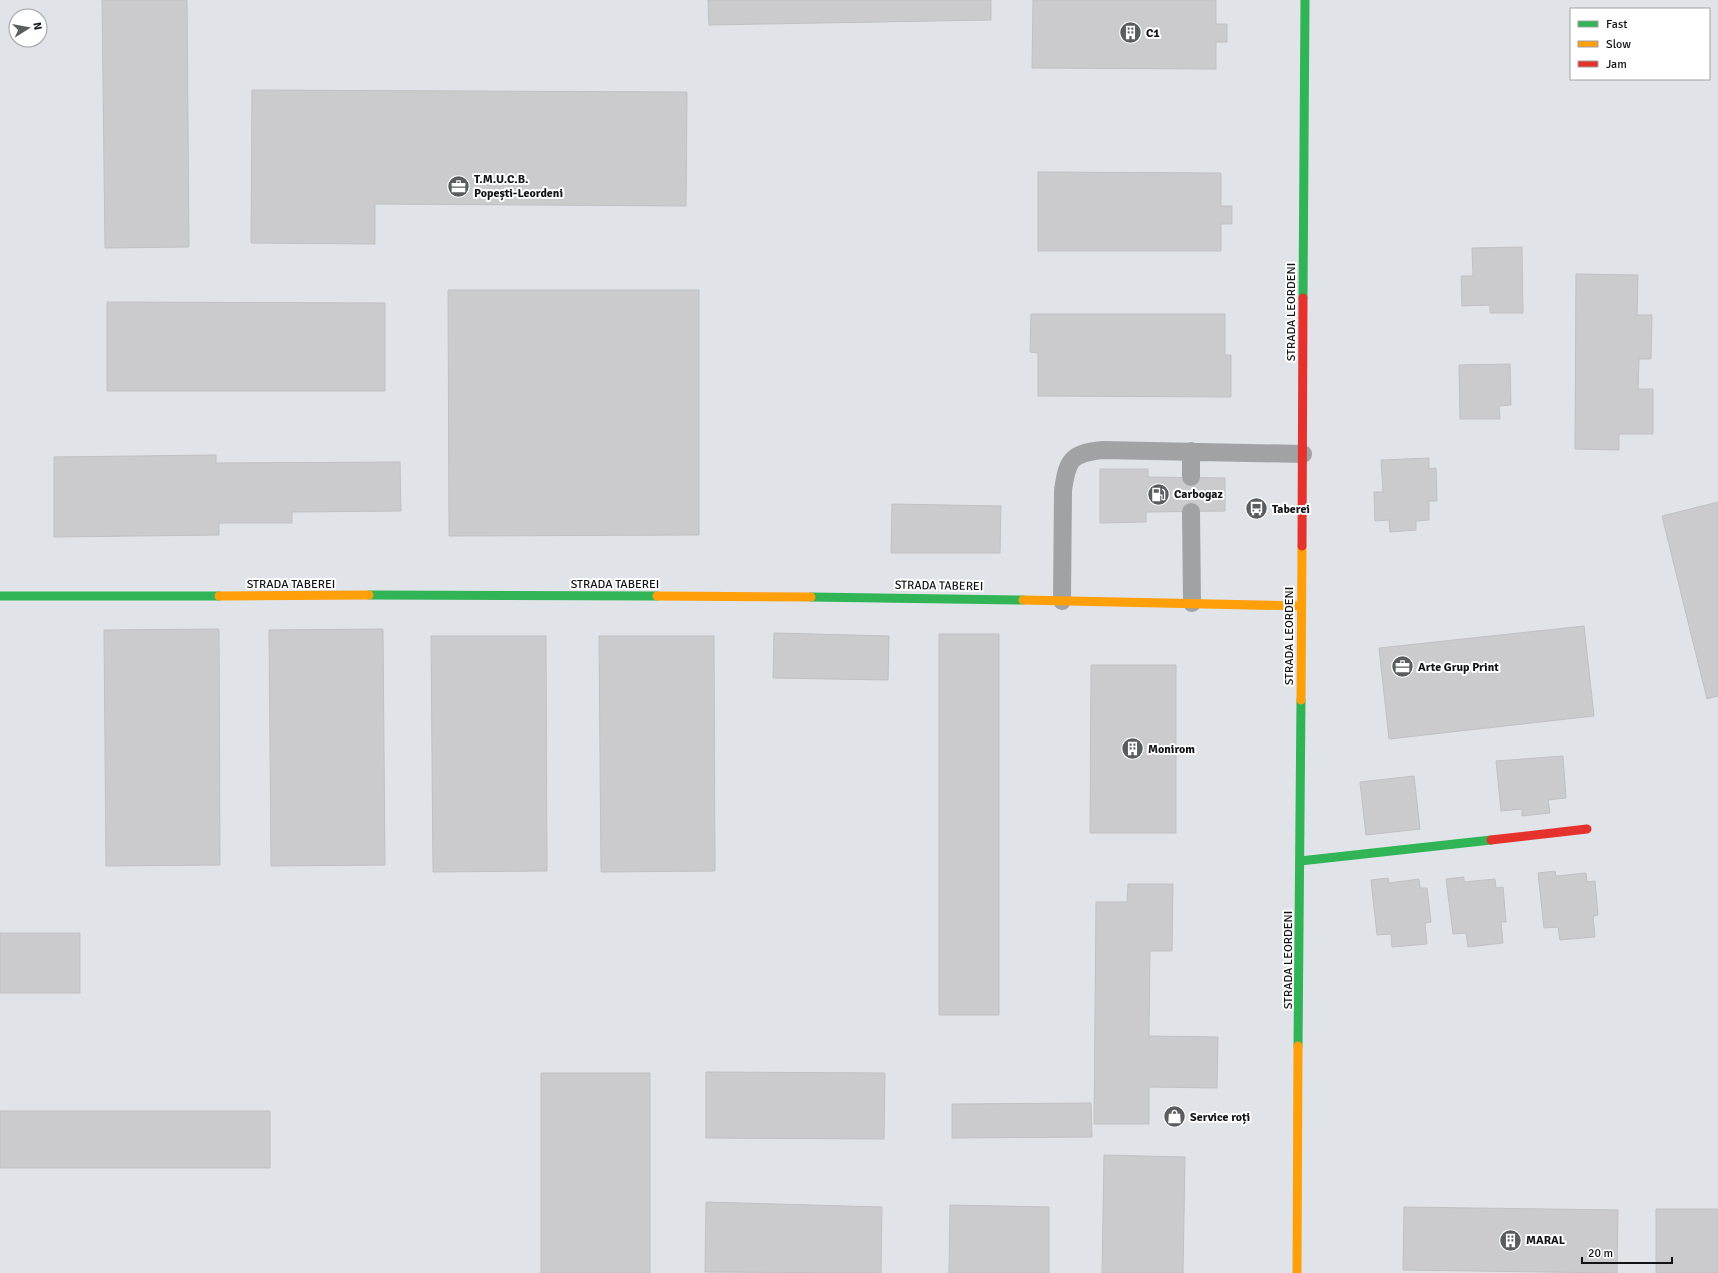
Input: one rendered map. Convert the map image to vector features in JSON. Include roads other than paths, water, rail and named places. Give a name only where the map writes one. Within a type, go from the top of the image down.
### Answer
[{"type":"street","name":"STRADA LEORDENI","points":[[1297,1273],[1305,0]]},
{"type":"street","name":"STRADA TABEREI","points":[[0,596],[570,595],[871,597],[1301,606]]},
{"type":"street","points":[[1300,861],[1587,829]]},
{"type":"lane","points":[[1062,601],[1062,491],[1065,473],[1074,457],[1084,452],[1102,450],[1302,454]]},
{"type":"lane","points":[[1191,452],[1191,478]]},
{"type":"lane","points":[[1191,512],[1192,603]]},
{"type":"place","name":"C1","points":[[1130,33]]},
{"type":"place","name":"T.M.U.C.B. Popești-Leordeni","points":[[459,186]]},
{"type":"place","name":"Carbogaz","points":[[1158,494]]},
{"type":"place","name":"Taberei","points":[[1256,509]]},
{"type":"place","name":"Arte Grup Print","points":[[1403,667]]},
{"type":"place","name":"Monirom","points":[[1133,749]]},
{"type":"place","name":"Service roți","points":[[1175,1117]]},
{"type":"place","name":"MARAL","points":[[1510,1240]]}]
